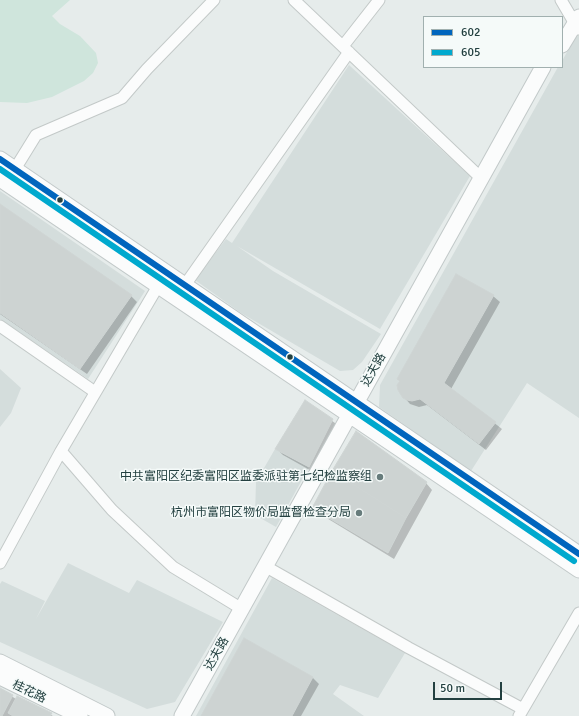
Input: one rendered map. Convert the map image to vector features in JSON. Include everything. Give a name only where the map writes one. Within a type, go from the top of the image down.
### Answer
[{"type":"main road","points":[[563,33],[577,19]]},
{"type":"main road","points":[[563,42],[577,19]]},
{"type":"main road","name":"达夫路","points":[[190,716],[481,178],[542,68]]},
{"type":"main road","name":"达夫路","points":[[182,716],[356,411],[548,68]]},
{"type":"main road","points":[[0,159],[185,285],[356,411],[579,570]]},
{"type":"main road","points":[[0,179],[158,286],[579,554]]},
{"type":"main road","points":[[0,662],[107,716]]},
{"type":"main road","name":"桂花路","points":[[0,677],[80,716]]},
{"type":"street","points":[[15,169],[36,135],[122,98],[147,69],[214,0]]},
{"type":"street","points":[[294,0],[481,178]]},
{"type":"street","points":[[185,285],[379,0]]},
{"type":"street","points":[[561,0],[577,19]]},
{"type":"street","points":[[0,562],[61,451],[158,286]]},
{"type":"street","points":[[0,326],[95,392]]},
{"type":"street","points":[[61,451],[112,510],[174,567],[242,609]]},
{"type":"street","points":[[270,568],[521,713],[579,613]]},
{"type":"shaded area","points":[[579,35],[579,418],[527,383],[471,471],[379,407],[380,385],[557,68],[563,68],[563,59],[575,38]]},
{"type":"shaded area","points":[[349,65],[470,176],[380,329],[237,246],[273,271],[381,334],[362,362],[353,370],[340,371],[241,313],[195,280],[226,239],[232,243]]},
{"type":"shaded area","points":[[0,191],[145,291],[88,379],[0,319]]},
{"type":"shaded area","points":[[0,369],[21,388],[11,413],[0,427]]},
{"type":"shaded area","points":[[275,449],[309,467],[276,527],[255,515],[256,482]]},
{"type":"shaded area","points":[[68,563],[129,593],[137,580],[223,622],[175,702],[147,709],[0,642],[0,584],[2,581],[45,601],[36,619]]},
{"type":"shaded area","points":[[272,578],[405,653],[378,698],[340,685],[333,694],[364,716],[196,716]]},
{"type":"green space","points":[[0,0],[70,0],[52,16],[60,24],[80,36],[96,53],[98,63],[93,73],[84,81],[52,97],[27,103],[0,102]]},
{"type":"building","points":[[0,204],[132,295],[80,369],[0,313]]},
{"type":"building","points":[[456,274],[494,295],[444,383],[496,422],[479,444],[420,399],[412,401],[403,398],[397,385],[400,381],[397,379]]},
{"type":"building","points":[[305,400],[333,419],[309,467],[275,449]]},
{"type":"building","name":"中共富阳区纪委富阳区监委派驻第七纪检监察组","points":[[356,431],[427,482],[406,518],[332,471]]},
{"type":"building","name":"杭州市富阳区物价局监督检查分局","points":[[332,471],[406,518],[388,553],[312,508]]},
{"type":"building","points":[[244,638],[313,677],[292,716],[201,716]]},
{"type":"building","points":[[0,688],[13,695],[2,716],[0,716]]},
{"type":"building","points":[[17,696],[52,713],[50,716],[13,716],[8,713]]},
{"type":"transit line","name":"602","points":[[0,159],[579,554]]},
{"type":"transit line","name":"605","points":[[0,169],[574,561]]},
{"type":"place","name":"中共富阳区纪委富阳区监委派驻第七纪检监察组","points":[[380,477]]},
{"type":"place","name":"杭州市富阳区物价局监督检查分局","points":[[359,513]]}]
